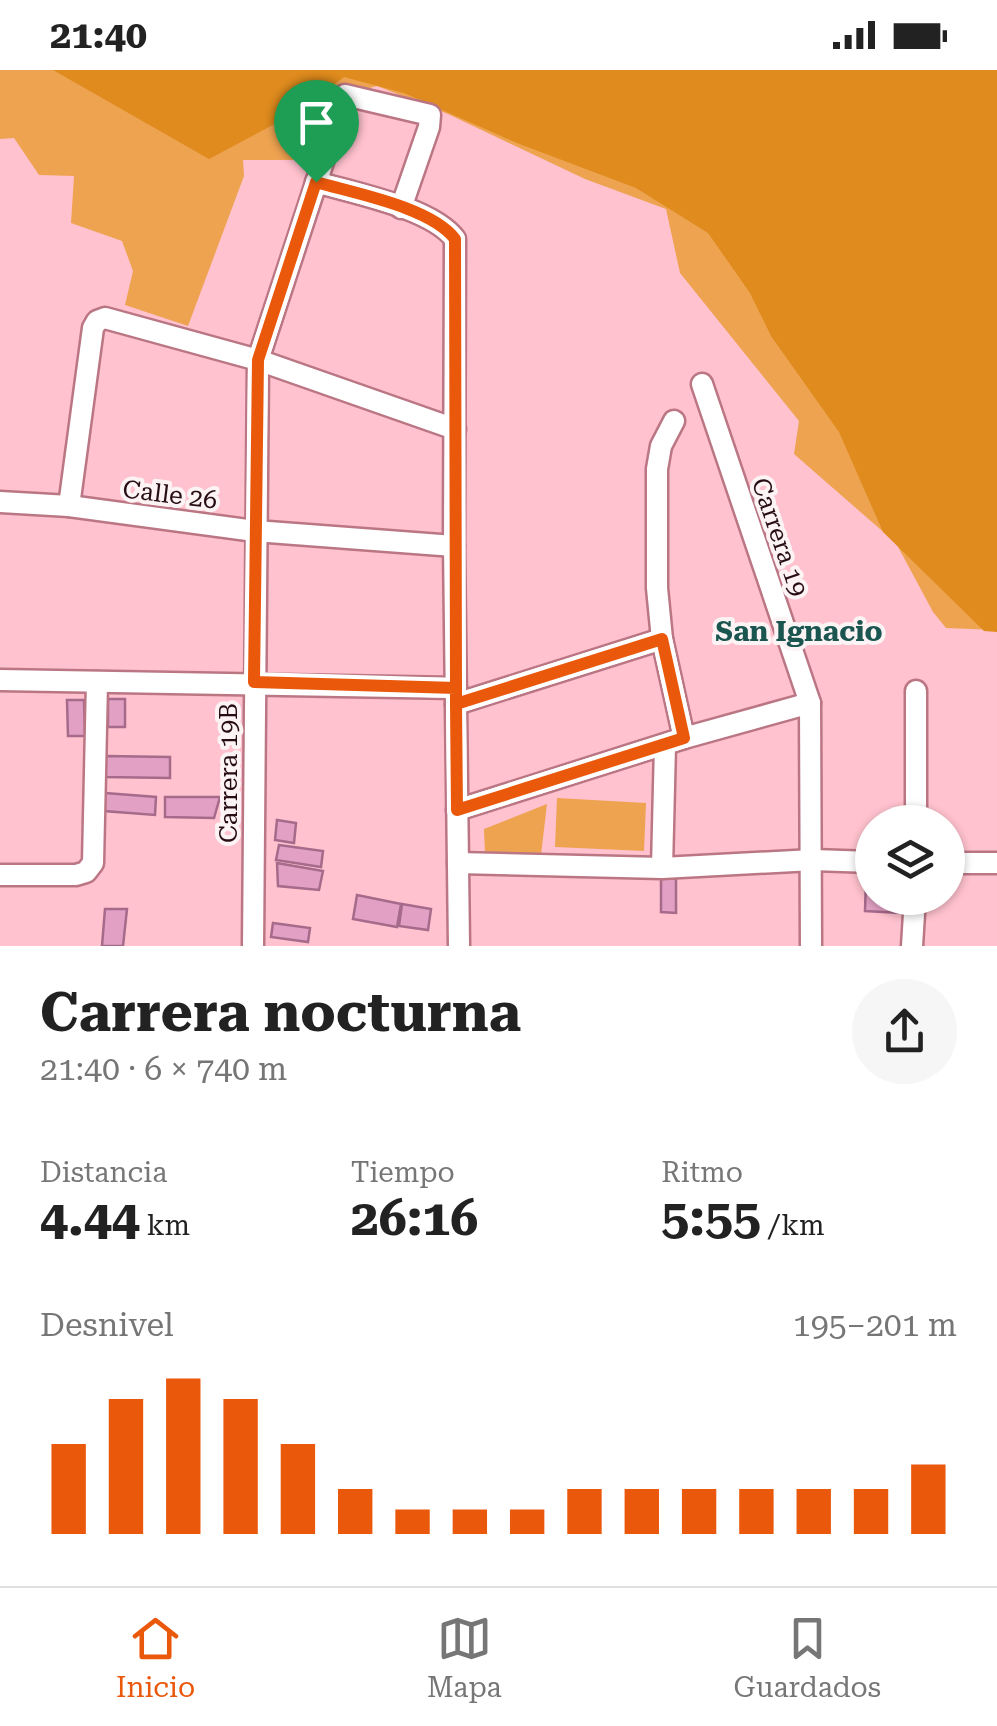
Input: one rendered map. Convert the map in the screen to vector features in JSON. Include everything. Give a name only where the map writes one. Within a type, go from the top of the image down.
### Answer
[{"type":"street","name":"Carrera 19B","points":[[253,946],[258,360],[345,94],[426,112],[430,122],[401,208]]},
{"type":"street","points":[[316,182],[401,208],[449,232],[455,239],[459,946]]},
{"type":"street","points":[[69,506],[93,328],[97,320],[105,318],[258,360],[455,428]]},
{"type":"street","name":"Carrera 19","points":[[702,384],[810,703],[811,946]]},
{"type":"street","points":[[662,868],[674,742],[657,588],[657,469],[674,421]]},
{"type":"street","name":"Calle 26","points":[[0,502],[69,506],[255,530],[454,546]]},
{"type":"street","points":[[0,680],[254,682],[456,696],[662,639]]},
{"type":"street","points":[[0,875],[76,875],[86,872],[93,863],[97,682]]},
{"type":"street","points":[[916,691],[916,805]]},
{"type":"street","points":[[457,810],[810,703]]},
{"type":"street","points":[[458,863],[662,868],[855,861]]},
{"type":"street","points":[[965,863],[997,863]]},
{"type":"street","points":[[912,946],[914,915]]},
{"type":"shaded area","points":[[0,70],[997,70],[997,630],[946,628],[933,612],[896,543],[794,454],[799,421],[680,273],[666,209],[585,179],[448,114],[377,86],[336,97],[326,132],[301,160],[243,160],[244,176],[188,326],[125,305],[133,271],[122,241],[71,223],[74,176],[39,175],[14,138],[0,139]]},
{"type":"shaded area","points":[[53,70],[997,70],[997,632],[984,631],[883,532],[839,432],[771,336],[750,293],[708,233],[636,188],[517,143],[404,93],[344,77],[297,112],[209,159]]},
{"type":"shaded area","points":[[557,798],[646,803],[644,851],[555,847]]},
{"type":"shaded area","points":[[547,804],[541,855],[485,854],[484,829]]},
{"type":"building","points":[[108,699],[125,699],[125,727],[108,727]]},
{"type":"building","points":[[67,700],[84,700],[85,736],[68,736]]},
{"type":"building","points":[[105,756],[170,757],[170,778],[105,777]]},
{"type":"building","points":[[105,793],[156,797],[155,815],[104,811]]},
{"type":"building","points":[[165,797],[220,797],[214,818],[165,817]]},
{"type":"building","points":[[277,820],[296,823],[294,843],[275,840]]},
{"type":"building","points":[[279,845],[323,851],[321,867],[276,860]]},
{"type":"building","points":[[277,863],[323,871],[319,890],[278,886]]},
{"type":"building","points":[[661,878],[676,878],[676,913],[661,912]]},
{"type":"building","points":[[357,895],[401,904],[397,927],[353,919]]},
{"type":"building","points":[[402,904],[431,909],[428,930],[399,926]]},
{"type":"building","points":[[105,909],[127,909],[123,946],[102,946]]},
{"type":"building","points":[[273,923],[310,928],[308,942],[271,937]]},
{"type":"district","name":"San Ignacio","points":[[799,631]]},
{"type":"route","points":[[316,182],[258,360],[254,682],[456,688],[456,704],[662,639],[684,738],[457,810],[456,704],[456,688],[454,546],[455,239],[442,226],[401,208],[316,182]]}]
